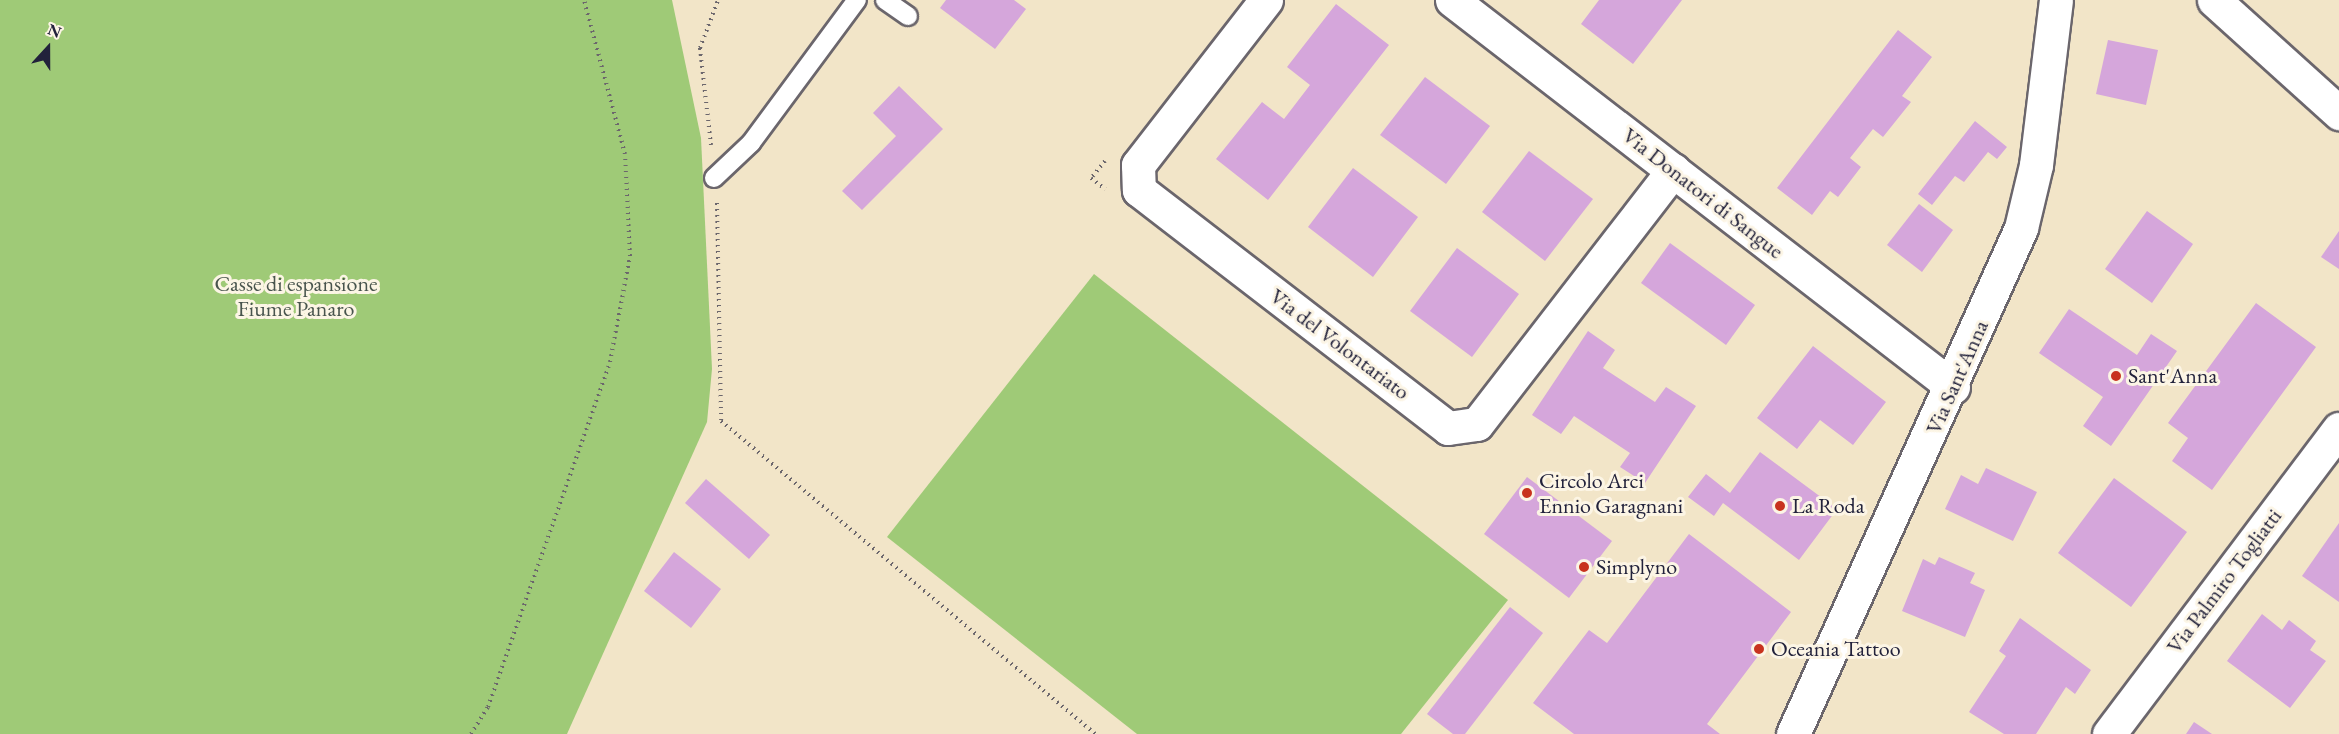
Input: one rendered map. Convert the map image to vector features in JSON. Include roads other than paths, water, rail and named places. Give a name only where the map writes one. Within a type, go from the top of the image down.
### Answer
[{"type":"street","name":"Via del Volontariato","points":[[1266,0],[1138,165],[1139,190],[1448,428],[1478,424],[1672,170]]},
{"type":"street","name":"Via Donatori di Sangue","points":[[1452,0],[1953,387]]},
{"type":"street","name":"Via Sant'Anna","points":[[1792,734],[1953,387],[2030,196],[2056,0]]},
{"type":"street","points":[[2214,0],[2339,113]]},
{"type":"street","name":"Via Palmiro Togliatti","points":[[2109,734],[2339,429]]},
{"type":"lane","points":[[714,178],[751,143],[857,0]]},
{"type":"lane","points":[[885,0],[908,16]]},
{"type":"place","name":"Sant'Anna","points":[[2116,376]]},
{"type":"place","name":"Circolo Arci Ennio Garagnani","points":[[1527,493]]},
{"type":"place","name":"La Roda","points":[[1780,506]]},
{"type":"place","name":"Simplyno","points":[[1584,567]]},
{"type":"place","name":"Oceania Tattoo","points":[[1759,649]]},
{"type":"park label","name":"Casse di espansione Fiume Panaro","points":[[296,296]]}]
